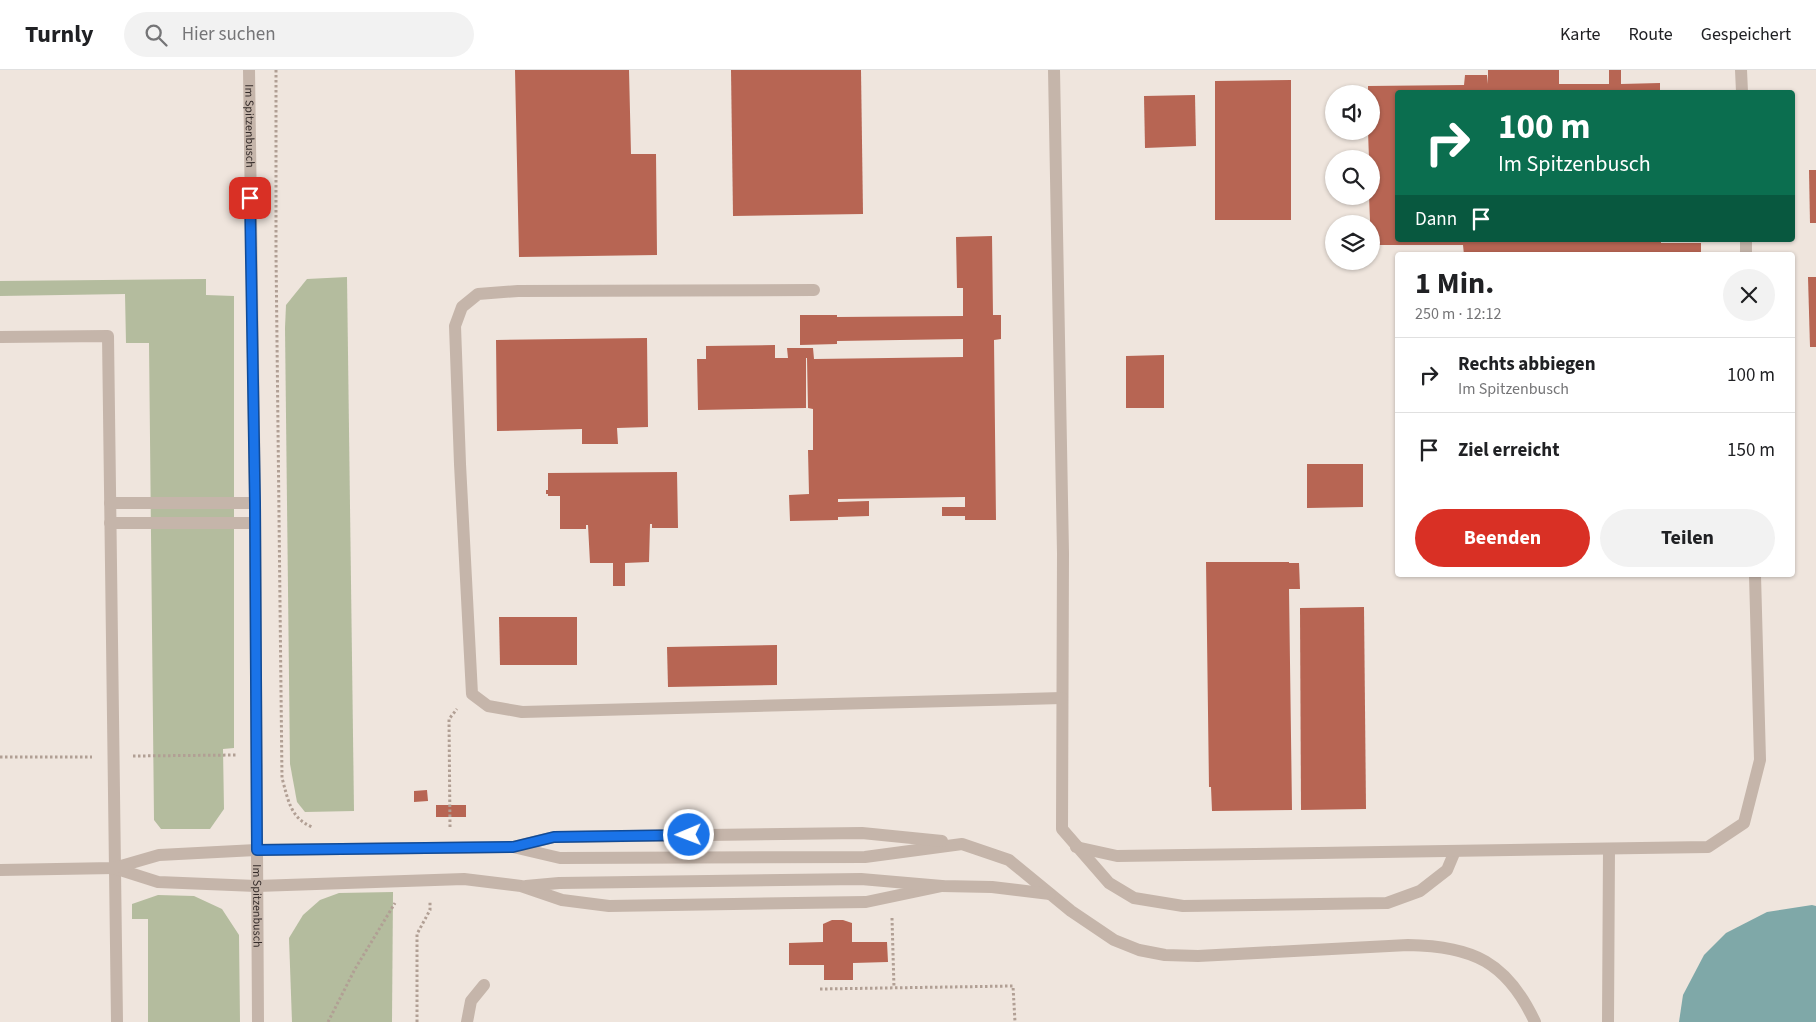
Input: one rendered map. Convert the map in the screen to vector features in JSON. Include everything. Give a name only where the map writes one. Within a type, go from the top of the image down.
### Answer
[{"type":"street","name":"Im Spitzenbusch","points":[[249,70],[255,503],[258,1022]]},
{"type":"street","points":[[1054,70],[1063,543],[1062,829],[1109,883],[1134,898],[1183,906],[1387,904],[1420,891],[1447,870],[1455,851]]},
{"type":"street","points":[[1741,70],[1742,90]]},
{"type":"street","points":[[814,290],[518,291],[478,294],[462,307],[455,326],[472,694],[488,706],[522,712],[1062,698]]},
{"type":"street","points":[[0,336],[108,336],[117,1022]]},
{"type":"street","points":[[110,503],[255,503]]},
{"type":"street","points":[[110,523],[255,523]]},
{"type":"street","points":[[1076,847],[1118,856],[1708,846],[1744,823],[1760,760],[1755,577]]},
{"type":"street","points":[[0,870],[114,868],[159,855],[257,850],[513,847],[554,837],[862,833],[962,844],[1008,860],[1071,911],[1114,940],[1139,950],[1165,955],[1198,956],[1408,945],[1436,945],[1462,950],[1487,962],[1512,982],[1525,1000],[1535,1022]]},
{"type":"street","points":[[513,847],[560,858],[865,857],[962,844]]},
{"type":"street","points":[[1608,1022],[1609,849]]},
{"type":"street","points":[[114,868],[158,882],[257,886],[464,879],[521,886],[559,883],[862,879],[942,886],[992,887],[1050,894]]},
{"type":"street","points":[[521,886],[562,900],[609,906],[866,902],[942,886]]},
{"type":"street","points":[[467,1022],[471,1001],[484,985]]},
{"type":"path","points":[[276,70],[276,253],[282,778],[291,809],[304,824],[313,828]]},
{"type":"path","points":[[450,828],[449,719],[472,694]]},
{"type":"path","points":[[0,757],[282,755]]},
{"type":"path","points":[[418,1022],[416,934],[430,910],[430,898]]},
{"type":"path","points":[[328,1022],[356,969],[397,899]]},
{"type":"path","points":[[820,989],[1013,986],[1015,1022]]},
{"type":"green space","points":[[347,277],[354,811],[305,812],[297,802],[290,764],[286,305],[307,279]]},
{"type":"green space","points":[[206,279],[206,295],[234,296],[234,748],[223,749],[224,809],[210,829],[161,829],[154,820],[149,343],[126,343],[125,294],[0,296],[0,281]]},
{"type":"green space","points":[[393,892],[392,1022],[292,1022],[289,938],[303,915],[320,900],[339,893]]},
{"type":"green space","points":[[158,895],[194,896],[222,909],[239,935],[240,1022],[148,1022],[148,919],[132,919],[132,904]]},
{"type":"water","points":[[1816,906],[1816,1022],[1679,1022],[1683,995],[1704,955],[1726,933],[1767,912]]},
{"type":"building","points":[[515,70],[629,70],[631,154],[656,154],[657,255],[519,257]]},
{"type":"building","points":[[731,70],[861,70],[863,214],[733,216]]},
{"type":"building","points":[[1488,70],[1559,70],[1559,84],[1609,84],[1609,70],[1621,70],[1621,84],[1660,83],[1660,90],[1395,90],[1395,242],[1701,243],[1701,252],[1464,252],[1463,245],[1380,245],[1380,215],[1370,215],[1369,205],[1380,205],[1380,150],[1369,150],[1368,140],[1380,140],[1380,86],[1464,85],[1465,75],[1487,75],[1488,84]]},
{"type":"building","points":[[1291,80],[1291,220],[1215,220],[1215,81]]},
{"type":"building","points":[[1195,95],[1196,146],[1145,148],[1144,96]]},
{"type":"building","points":[[1809,170],[1816,170],[1816,223],[1810,223]]},
{"type":"building","points":[[992,236],[993,315],[1001,315],[1001,339],[994,340],[996,520],[965,520],[965,516],[942,516],[942,507],[965,507],[965,497],[838,499],[838,502],[869,501],[869,516],[838,517],[838,520],[790,521],[789,495],[809,494],[808,450],[813,450],[813,409],[808,408],[807,358],[806,408],[698,410],[697,359],[706,359],[706,346],[775,345],[775,358],[788,358],[787,348],[813,348],[814,359],[963,357],[963,339],[837,341],[837,344],[800,345],[800,315],[837,315],[837,317],[963,316],[963,288],[957,288],[956,237]]},
{"type":"building","points":[[1808,277],[1816,277],[1816,347],[1810,347]]},
{"type":"building","points":[[647,338],[648,427],[617,428],[618,444],[582,444],[582,429],[497,431],[496,340]]},
{"type":"building","points":[[1164,355],[1164,408],[1126,408],[1126,356]]},
{"type":"building","points":[[1307,464],[1363,464],[1363,507],[1307,508]]},
{"type":"building","points":[[677,472],[678,528],[652,528],[652,524],[650,524],[649,562],[625,563],[625,586],[613,586],[613,563],[590,563],[588,525],[586,525],[586,529],[560,529],[560,496],[548,496],[546,494],[546,490],[548,490],[548,473]]},
{"type":"building","points":[[1206,562],[1299,563],[1300,589],[1289,589],[1292,810],[1212,811],[1211,787],[1209,787]]},
{"type":"building","points":[[1364,607],[1366,809],[1301,810],[1300,608]]},
{"type":"building","points":[[499,617],[577,617],[577,665],[500,665]]},
{"type":"building","points":[[777,645],[777,685],[668,687],[667,647]]},
{"type":"building","points":[[427,790],[428,801],[414,802],[414,791]]},
{"type":"building","points":[[436,805],[466,805],[466,817],[436,817]]},
{"type":"building","points":[[832,920],[843,920],[852,923],[852,942],[887,942],[888,962],[853,963],[853,980],[824,980],[824,965],[789,965],[789,943],[823,942],[823,924]]},
{"type":"route","points":[[250,198],[255,503],[257,850],[513,847],[554,837],[689,835]]}]
